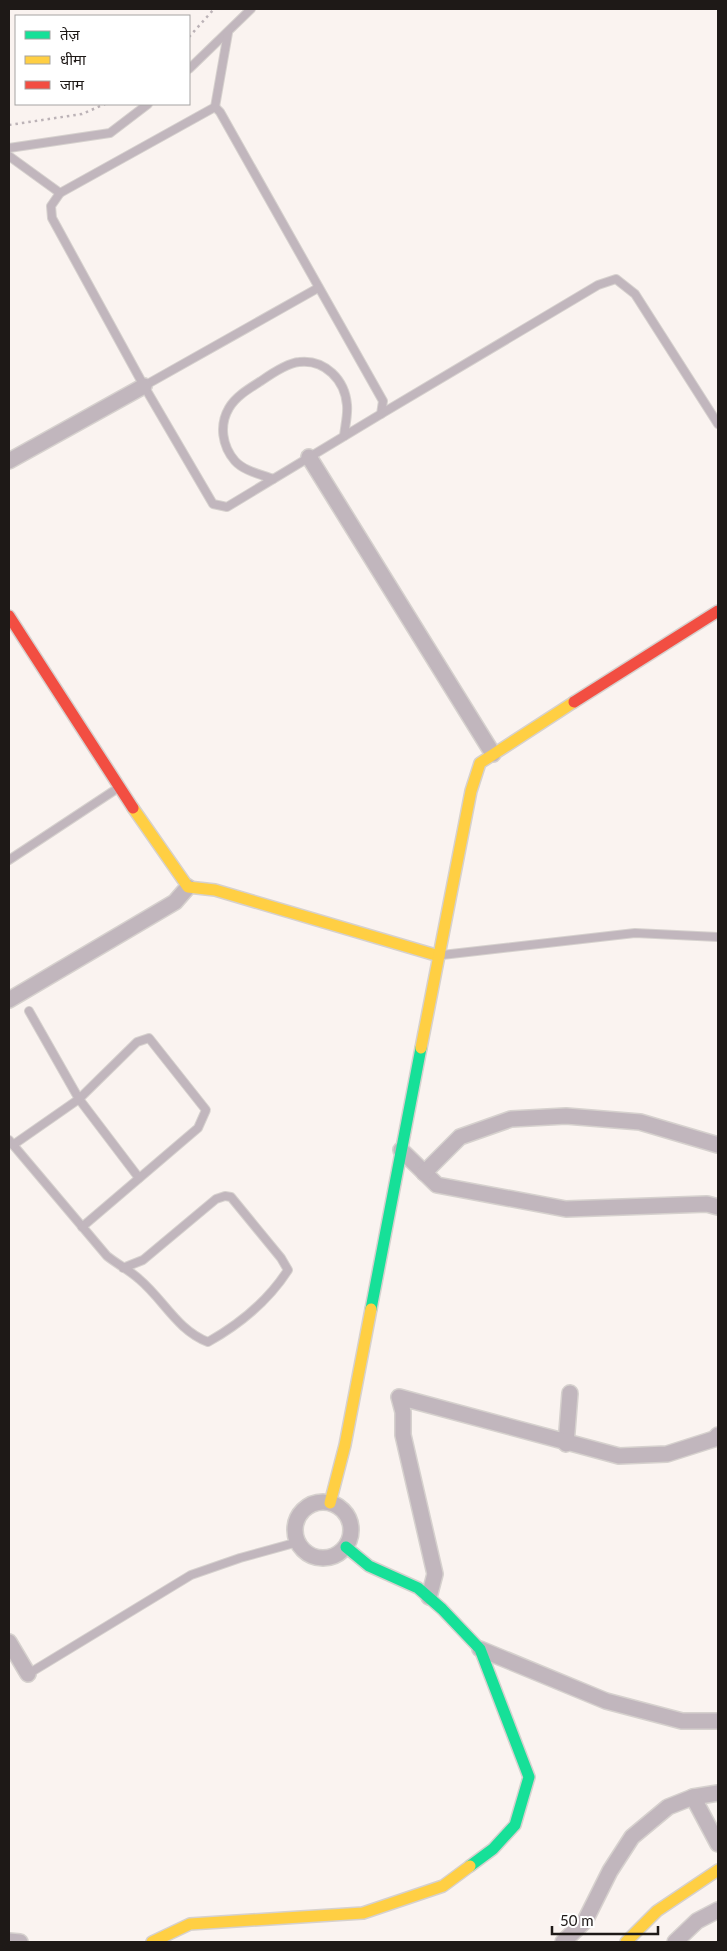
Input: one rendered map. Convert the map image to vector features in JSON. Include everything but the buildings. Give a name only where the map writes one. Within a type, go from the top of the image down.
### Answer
[{"type":"street","points":[[9,461],[144,386]]},
{"type":"street","points":[[309,457],[493,754]]},
{"type":"street","points":[[330,1503],[345,1445],[470,791],[480,763],[718,611]]},
{"type":"street","points":[[9,616],[120,787],[188,887],[215,890],[439,956]]},
{"type":"street","points":[[9,1000],[175,902],[188,887]]},
{"type":"street","points":[[424,1173],[460,1137],[511,1119],[566,1116],[640,1122],[718,1145]]},
{"type":"street","points":[[401,1150],[437,1185],[566,1209],[708,1204],[718,1207]]},
{"type":"street","points":[[566,1444],[570,1393]]},
{"type":"street","points":[[429,1598],[435,1574],[403,1435],[403,1412],[399,1397],[566,1444],[619,1456],[667,1454],[718,1436]]},
{"type":"street","points":[[330,1503],[344,1511],[351,1525],[349,1541],[346,1548],[340,1553],[324,1558],[308,1554],[298,1542],[296,1526],[302,1512],[315,1504],[330,1503]]},
{"type":"street","points":[[346,1548],[370,1566],[418,1588],[480,1649],[606,1701],[682,1721],[718,1721]]},
{"type":"street","points":[[9,1642],[28,1674]]},
{"type":"street","points":[[152,1942],[190,1924],[363,1912],[443,1886],[493,1848],[515,1825],[529,1777],[480,1649]]},
{"type":"street","points":[[563,1942],[585,1921],[610,1870],[632,1837],[668,1807],[693,1797],[718,1794]]},
{"type":"street","points":[[693,1797],[718,1844]]},
{"type":"street","points":[[626,1942],[632,1934],[671,1900],[718,1870]]},
{"type":"street","points":[[675,1942],[697,1921],[718,1910]]},
{"type":"street","points":[[9,1942],[20,1942]]},
{"type":"lane","points":[[190,68],[251,9]]},
{"type":"lane","points":[[215,107],[228,33]]},
{"type":"lane","points":[[9,148],[110,133],[147,105]]},
{"type":"lane","points":[[215,107],[60,193],[51,206],[52,218],[144,386],[213,504],[227,507],[598,285],[616,279],[635,294],[718,424]]},
{"type":"lane","points":[[215,107],[220,112],[383,401],[381,414]]},
{"type":"lane","points":[[9,156],[60,193]]},
{"type":"lane","points":[[144,386],[318,288]]},
{"type":"lane","points":[[273,479],[249,470],[236,462],[226,448],[222,429],[229,407],[245,391],[271,374],[298,362],[321,365],[335,374],[344,390],[348,406],[344,436]]},
{"type":"lane","points":[[9,860],[120,787]]},
{"type":"lane","points":[[439,956],[634,933],[718,937]]},
{"type":"lane","points":[[29,1011],[79,1099],[139,1178]]},
{"type":"lane","points":[[82,1227],[198,1128],[206,1110],[149,1038],[137,1042],[79,1099],[11,1143],[82,1227],[107,1256],[123,1268],[139,1279],[192,1336],[208,1342],[228,1331],[273,1293],[288,1270],[282,1258],[231,1197],[225,1196],[216,1199],[143,1260],[123,1268]]},
{"type":"lane","points":[[28,1674],[192,1575],[240,1558],[298,1542]]},
{"type":"path","points":[[190,36],[214,9]]},
{"type":"path","points":[[9,125],[82,114],[103,105]]},
{"type":"traffic: fast","points":[[371,1309],[421,1048]]},
{"type":"traffic: fast","points":[[346,1547],[369,1566],[418,1588],[442,1609],[480,1649],[529,1777],[515,1825],[493,1849],[470,1866]]},
{"type":"traffic: slow","points":[[421,1048],[471,791],[480,763],[574,702]]},
{"type":"traffic: slow","points":[[133,808],[188,887],[215,890],[439,956]]},
{"type":"traffic: slow","points":[[330,1503],[345,1445],[371,1309]]},
{"type":"traffic: slow","points":[[152,1942],[190,1924],[363,1913],[443,1886],[470,1866]]},
{"type":"traffic: slow","points":[[626,1942],[657,1911],[718,1870]]},
{"type":"traffic: jam","points":[[574,702],[718,611]]},
{"type":"traffic: jam","points":[[9,616],[133,808]]}]
